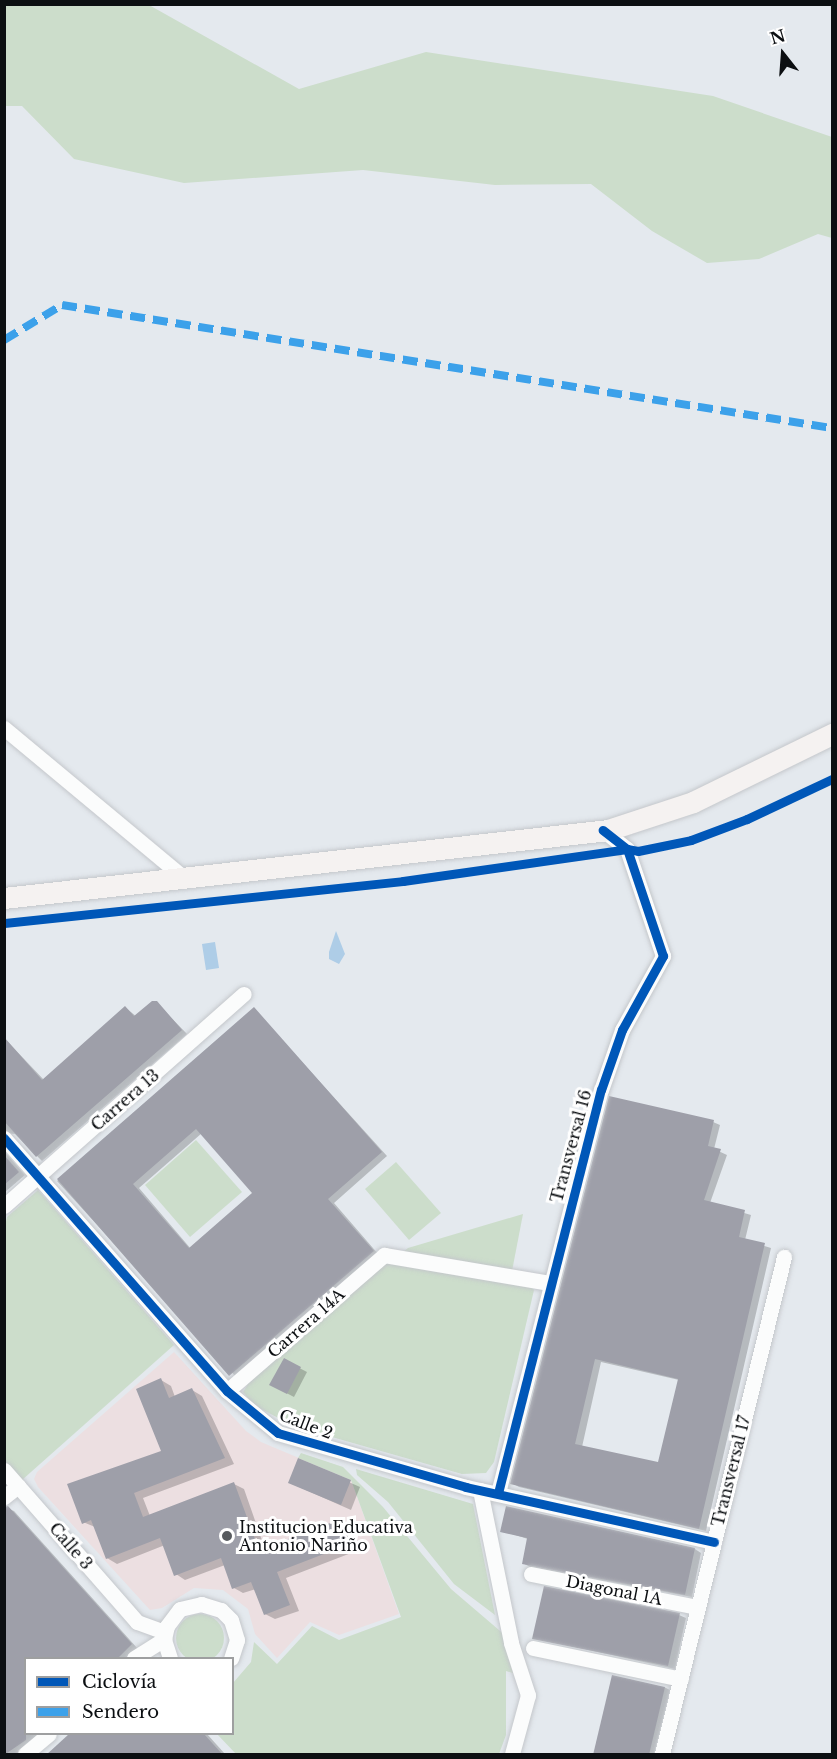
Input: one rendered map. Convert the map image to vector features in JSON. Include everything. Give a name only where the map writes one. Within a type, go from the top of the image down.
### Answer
[{"type":"main road","points":[[4,898],[603,830],[637,823],[693,802],[832,734]]},
{"type":"street","points":[[4,728],[184,878]]},
{"type":"street","points":[[603,830],[627,849],[637,823]]},
{"type":"street","name":"Transversal 16","points":[[498,1493],[601,1090],[622,1030],[663,956],[660,935],[627,849]]},
{"type":"street","name":"Carrera 13","points":[[4,1206],[244,994]]},
{"type":"street","name":"Calle 2","points":[[4,1138],[227,1391],[278,1433],[480,1490],[714,1542]]},
{"type":"street","name":"Carrera 14A","points":[[227,1391],[384,1255],[550,1283]]},
{"type":"street","name":"Transversal 17","points":[[662,1755],[784,1257]]},
{"type":"street","name":"Calle 3","points":[[4,1470],[137,1622],[167,1641]]},
{"type":"street","points":[[4,1497],[18,1486]]},
{"type":"street","points":[[480,1490],[511,1643],[528,1695],[513,1755]]},
{"type":"street","name":"Diagonal 1A","points":[[531,1574],[698,1607]]},
{"type":"street","points":[[137,1656],[167,1641],[194,1604],[221,1610],[236,1633],[231,1657]]},
{"type":"street","points":[[533,1648],[681,1679]]},
{"type":"street","points":[[26,1755],[48,1735]]},
{"type":"shaded area","name":"Institucion Educativa Antonio Nariño","points":[[174,1352],[246,1431],[261,1442],[351,1480],[399,1614],[339,1635],[310,1622],[277,1658],[255,1634],[248,1609],[223,1590],[194,1588],[162,1608],[150,1610],[38,1487],[34,1479],[37,1472]]},
{"type":"green space","points":[[5,4],[149,5],[299,89],[426,52],[713,96],[832,137],[832,238],[818,234],[759,259],[707,263],[652,231],[591,184],[495,185],[363,170],[184,183],[74,159],[22,106],[5,106]]},
{"type":"green space","points":[[196,1140],[242,1192],[190,1237],[145,1185]]},
{"type":"green space","points":[[396,1162],[441,1213],[409,1240],[365,1189]]},
{"type":"green space","points":[[38,1190],[174,1345],[22,1480],[5,1461],[5,1226],[7,1217]]},
{"type":"green space","points":[[523,1214],[512,1271],[403,1252],[408,1248]]},
{"type":"green space","points":[[386,1258],[531,1286],[534,1290],[494,1462],[486,1473],[462,1474],[293,1426],[254,1405],[243,1392],[256,1371]]},
{"type":"green space","points":[[301,1453],[343,1467],[383,1507],[451,1589],[506,1636],[516,1674],[506,1671],[506,1735],[499,1754],[236,1754],[218,1735],[234,1735],[234,1682],[251,1662],[254,1642],[277,1664],[312,1626],[339,1640],[401,1617],[351,1480],[298,1458]]},
{"type":"green space","points":[[356,1469],[473,1504],[495,1615],[454,1584],[388,1502],[357,1475]]},
{"type":"green space","points":[[200,1614],[217,1621],[223,1633],[222,1647],[214,1657],[186,1657],[180,1651],[176,1638],[183,1621]]},
{"type":"water","points":[[336,931],[345,954],[339,964],[329,959]]},
{"type":"water","points":[[215,942],[219,968],[206,970],[202,944]]},
{"type":"building","points":[[152,1001],[157,1001],[182,1030],[36,1157],[4,1121],[4,1037],[42,1080],[125,1006],[134,1016]]},
{"type":"building","points":[[254,1007],[382,1152],[328,1199],[374,1251],[229,1376],[57,1179]],"holes":[[[196,1129],[252,1193],[189,1248],[133,1184]]]},
{"type":"building","points":[[609,1096],[714,1120],[708,1146],[721,1149],[704,1200],[745,1210],[739,1237],[765,1243],[699,1529],[510,1484]],"holes":[[[595,1359],[678,1379],[658,1462],[575,1444]]]},
{"type":"building","points":[[4,1155],[19,1172],[4,1185]]},
{"type":"building","points":[[284,1358],[301,1367],[287,1394],[269,1385]]},
{"type":"building","points":[[161,1378],[169,1398],[192,1388],[225,1458],[134,1493],[143,1517],[234,1482],[259,1550],[341,1519],[350,1544],[277,1572],[290,1605],[264,1615],[251,1582],[232,1589],[221,1558],[174,1576],[160,1538],[106,1559],[91,1520],[82,1524],[67,1484],[161,1451],[136,1389]]},
{"type":"building","points":[[298,1458],[351,1480],[341,1505],[288,1483]]},
{"type":"building","points":[[8,1506],[132,1644],[119,1657],[24,1657],[24,1735],[26,1735],[26,1740],[4,1755],[4,1507]]},
{"type":"building","points":[[506,1506],[695,1548],[685,1595],[522,1564],[527,1538],[500,1532]]},
{"type":"building","points":[[544,1586],[680,1613],[668,1666],[532,1639]]},
{"type":"building","points":[[612,1675],[665,1687],[649,1755],[593,1755]]},
{"type":"building","points":[[68,1735],[205,1735],[223,1755],[46,1755]]},
{"type":"marked path","points":[[4,340],[62,305],[832,428]]},
{"type":"cycle path","points":[[4,923],[403,881],[627,849],[638,851],[691,840],[747,819],[832,779]]},
{"type":"cycle path","points":[[498,1493],[601,1090],[622,1030],[663,956],[627,849],[603,830]]},
{"type":"cycle path","points":[[4,1138],[227,1391],[278,1433],[466,1487],[714,1542]]},
{"type":"place","name":"Institucion Educativa Antonio Nariño","points":[[227,1536]]}]
